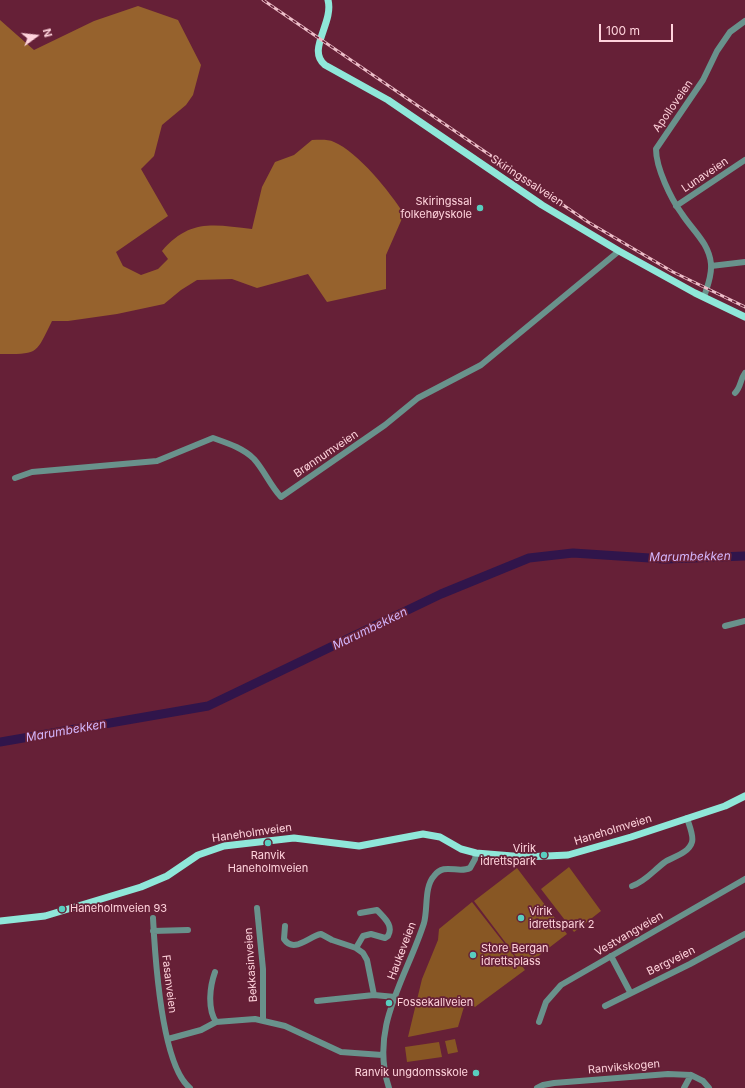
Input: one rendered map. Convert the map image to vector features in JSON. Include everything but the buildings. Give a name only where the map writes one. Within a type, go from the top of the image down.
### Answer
[{"type":"main road","name":"Skiringssalveien","points":[[328,0],[330,14],[318,49],[319,58],[325,65],[388,100],[542,205],[619,252],[745,317]]},
{"type":"main road","name":"Haneholmveien","points":[[0,921],[55,914],[140,888],[167,876],[198,855],[214,848],[236,844],[300,838],[358,846],[412,835],[428,834],[440,837],[464,850],[476,853],[525,857],[568,855],[600,847],[725,806],[745,796]]},
{"type":"street","name":"Apolloveien","points":[[704,297],[710,279],[711,266],[705,245],[676,206],[656,155],[658,144],[671,128],[703,80],[711,59],[730,32],[745,21]]},
{"type":"street","name":"Lunaveien","points":[[676,206],[745,160]]},
{"type":"street","name":"Brønnumveien","points":[[15,478],[32,472],[157,461],[213,438],[234,446],[254,459],[273,489],[281,496],[385,425],[418,398],[481,365],[619,252]]},
{"type":"street","points":[[711,266],[745,262]]},
{"type":"street","points":[[735,393],[740,388],[742,377],[745,373]]},
{"type":"street","points":[[725,626],[745,621]]},
{"type":"street","points":[[632,886],[640,883],[664,863],[681,854],[691,846],[693,840],[687,818]]},
{"type":"street","name":"Haukeveien","points":[[389,1088],[382,1055],[383,1034],[394,997],[423,924],[426,913],[429,887],[433,877],[445,869],[465,870],[470,868],[476,853]]},
{"type":"street","name":"Vestvangveien","points":[[538,1022],[546,1002],[558,988],[745,878]]},
{"type":"street","name":"Bekkasinveien","points":[[257,908],[263,977],[263,1020]]},
{"type":"street","points":[[356,948],[361,937],[364,935],[371,934],[384,938],[388,936],[391,930],[389,924],[377,910],[360,913]]},
{"type":"street","name":"Fasanveien","points":[[153,918],[158,992],[168,1039],[180,1075],[184,1083],[190,1088]]},
{"type":"street","points":[[285,926],[284,939],[292,945],[298,945],[321,934],[338,943],[356,948],[363,953],[367,960],[374,995]]},
{"type":"street","points":[[154,931],[188,930]]},
{"type":"street","name":"Bergveien","points":[[605,1006],[630,992],[690,964],[745,934]]},
{"type":"street","points":[[611,956],[630,992]]},
{"type":"street","points":[[215,972],[210,988],[212,1013],[216,1022]]},
{"type":"street","points":[[318,1001],[374,995],[394,997]]},
{"type":"street","points":[[168,1039],[201,1030],[216,1022],[238,1019],[263,1020],[296,1030],[341,1052],[382,1055]]},
{"type":"street","name":"Ranvikskogen","points":[[537,1088],[542,1085],[554,1083],[668,1074],[691,1075]]},
{"type":"street","points":[[684,1088],[691,1075],[703,1081],[709,1088]]},
{"type":"shaded area","points":[[138,6],[178,20],[201,65],[193,95],[186,105],[162,125],[154,156],[141,169],[168,216],[116,252],[123,266],[141,275],[158,269],[168,259],[162,251],[172,240],[193,228],[204,226],[226,226],[252,229],[262,187],[275,162],[294,155],[312,140],[326,140],[332,141],[343,147],[363,163],[391,195],[404,214],[386,255],[386,289],[327,302],[308,274],[257,288],[232,279],[197,280],[181,290],[164,304],[117,314],[68,321],[52,321],[42,340],[34,350],[29,353],[22,354],[0,354],[0,20],[34,50],[94,21]]},
{"type":"shaded area","points":[[569,867],[601,911],[574,932],[541,889]]},
{"type":"shaded area","name":"Virik idrettspark 2","points":[[517,868],[567,934],[524,967],[474,901]]},
{"type":"shaded area","name":"Store Bergan idrettsplass","points":[[472,902],[525,970],[475,1007],[466,1000],[458,1027],[408,1037],[422,979],[438,940],[439,929]]},
{"type":"shaded area","points":[[455,1039],[458,1052],[448,1054],[445,1041]]},
{"type":"shaded area","points":[[439,1042],[442,1057],[407,1062],[405,1047]]},
{"type":"waterway","name":"Marumbekken","points":[[0,742],[208,706],[441,594],[529,558],[573,553],[665,559],[745,556]]},
{"type":"railway","points":[[263,0],[588,222],[673,272],[745,307]]},
{"type":"place","name":"Skiringssal folkehøyskole","points":[[480,208]]},
{"type":"place","name":"Ranvik Haneholmveien","points":[[268,843]]},
{"type":"place","name":"Virik idrettspark","points":[[544,855]]},
{"type":"place","name":"Haneholmveien 93","points":[[62,909]]},
{"type":"place","name":"Virik idrettspark 2","points":[[521,918]]},
{"type":"place","name":"Store Bergan idrettsplass","points":[[473,955]]},
{"type":"place","name":"Fossekallveien","points":[[389,1003]]},
{"type":"place","name":"Ranvik ungdomsskole","points":[[476,1073]]}]
